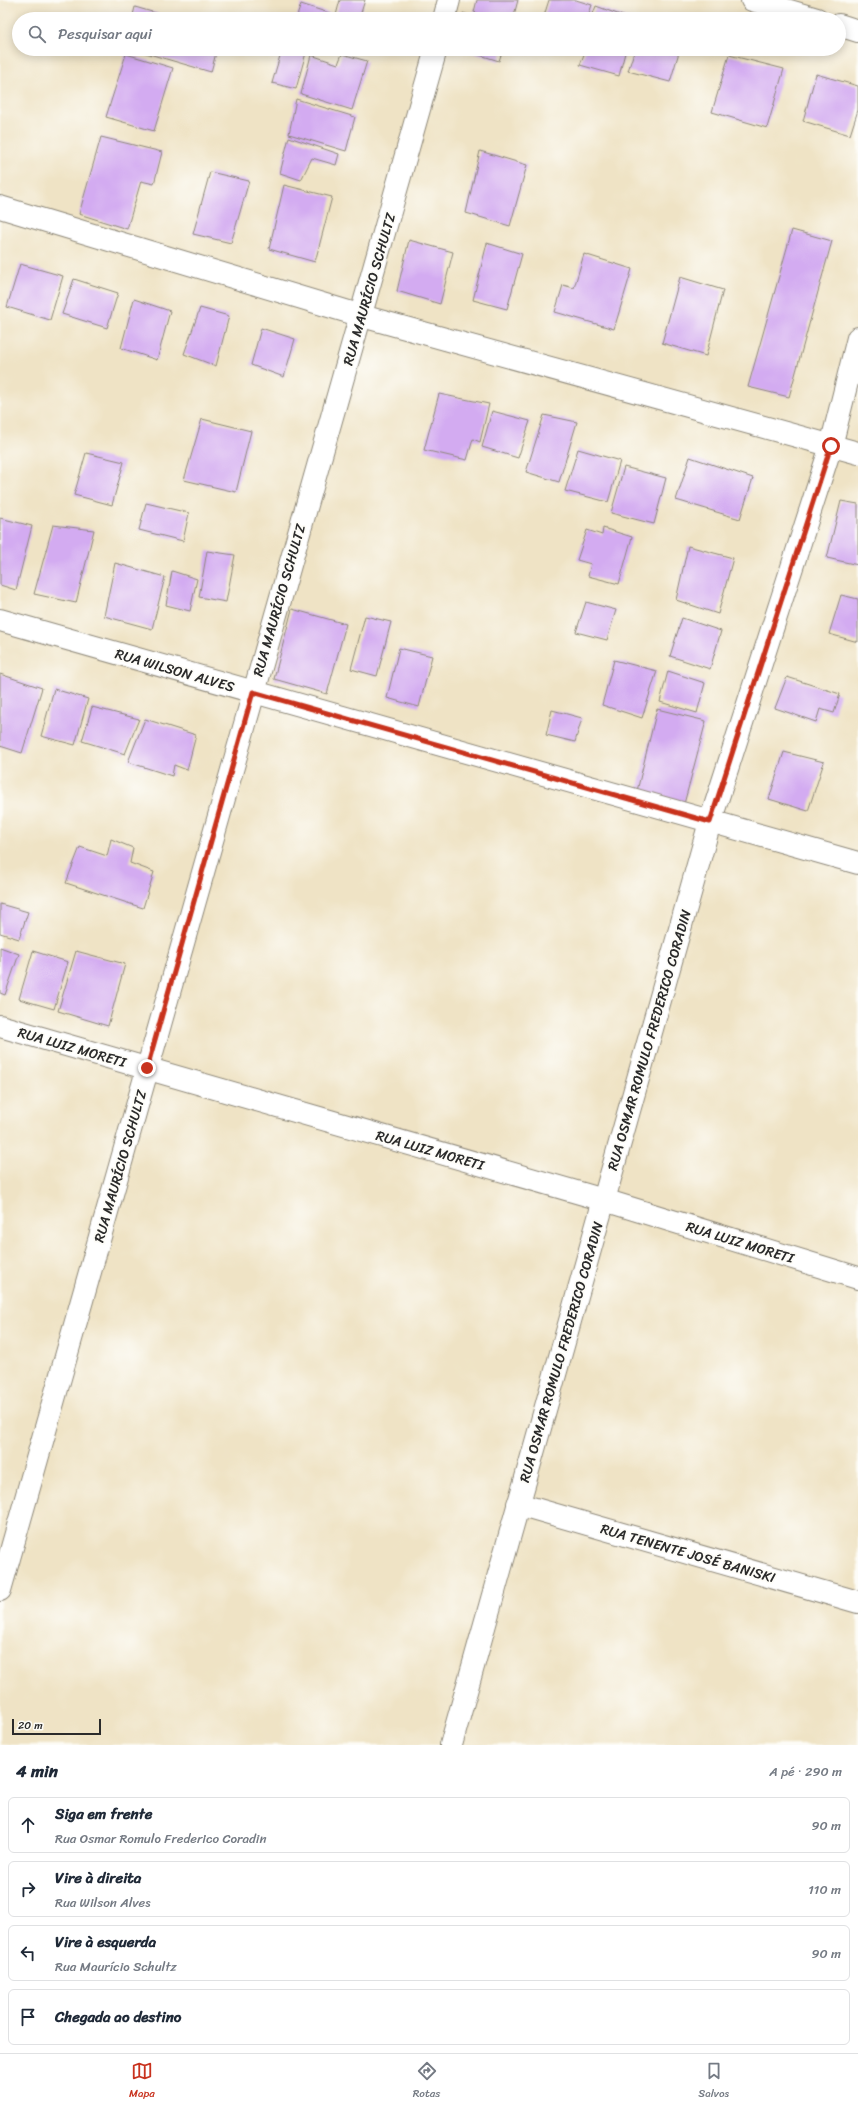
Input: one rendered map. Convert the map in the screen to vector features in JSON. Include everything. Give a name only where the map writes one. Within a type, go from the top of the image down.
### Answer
[{"type":"street","points":[[446,12],[449,0]]},
{"type":"street","points":[[752,0],[793,12]]},
{"type":"street","points":[[846,27],[858,31]]},
{"type":"street","name":"RUA MAURÍCIO SCHULTZ","points":[[0,1590],[253,692],[362,316],[434,56]]},
{"type":"street","points":[[0,207],[362,316],[858,454]]},
{"type":"street","name":"RUA OSMAR ROMULO FREDERICO CORADIN","points":[[450,1745],[710,822],[831,446],[858,338]]},
{"type":"street","name":"RUA WILSON ALVES","points":[[0,620],[858,863]]},
{"type":"street","name":"RUA LUIZ MORETI","points":[[0,1026],[604,1200],[858,1278]]},
{"type":"street","name":"RUA TENENTE JOSÉ BANISKI","points":[[518,1504],[858,1602]]},
{"type":"building","points":[[340,0],[365,0],[361,12],[337,12]]},
{"type":"building","points":[[477,0],[518,0],[515,12],[474,12]]},
{"type":"building","points":[[549,0],[576,0],[592,5],[590,12],[545,12]]},
{"type":"building","points":[[301,4],[326,12],[298,12]]},
{"type":"building","points":[[596,6],[612,12],[594,12]]},
{"type":"building","points":[[135,7],[152,12],[134,12]]},
{"type":"building","points":[[125,56],[133,56],[173,68],[154,131],[106,117]]},
{"type":"building","points":[[156,56],[215,56],[211,72]]},
{"type":"building","points":[[280,56],[305,56],[296,89],[272,83]]},
{"type":"building","points":[[311,56],[338,64],[341,56],[349,56],[367,61],[352,110],[301,94]]},
{"type":"building","points":[[483,56],[501,56],[499,61]]},
{"type":"building","points":[[583,56],[624,56],[619,76],[580,65]]},
{"type":"building","points":[[633,56],[678,56],[670,82],[628,71]]},
{"type":"building","points":[[729,56],[784,69],[767,128],[712,112]]},
{"type":"building","points":[[816,74],[858,86],[858,110],[850,135],[803,121]]},
{"type":"building","points":[[296,99],[355,117],[346,151],[289,134]]},
{"type":"building","points":[[101,137],[162,152],[154,184],[141,181],[127,229],[79,214]]},
{"type":"building","points":[[289,137],[339,154],[336,165],[312,158],[301,180],[280,173]]},
{"type":"building","points":[[480,151],[527,165],[510,226],[466,213]]},
{"type":"building","points":[[210,172],[249,181],[231,243],[193,234]]},
{"type":"building","points":[[284,185],[332,197],[315,262],[269,249]]},
{"type":"building","points":[[792,230],[832,241],[789,397],[748,387]]},
{"type":"building","points":[[409,240],[453,252],[440,304],[397,291]]},
{"type":"building","points":[[487,243],[522,254],[507,309],[473,300]]},
{"type":"building","points":[[584,254],[632,269],[614,329],[555,312],[563,285],[574,288]]},
{"type":"building","points":[[20,264],[63,276],[50,320],[7,307]]},
{"type":"building","points":[[680,277],[723,290],[706,356],[662,343]]},
{"type":"building","points":[[74,279],[118,293],[107,328],[62,314]]},
{"type":"building","points":[[134,299],[170,311],[157,360],[121,348]]},
{"type":"building","points":[[200,308],[229,316],[216,366],[184,354]]},
{"type":"building","points":[[261,328],[295,339],[284,377],[251,365]]},
{"type":"building","points":[[439,394],[489,404],[480,442],[473,439],[467,460],[424,450]]},
{"type":"building","points":[[492,411],[530,421],[518,458],[482,447]]},
{"type":"building","points":[[544,415],[577,422],[559,482],[526,472]]},
{"type":"building","points":[[202,419],[251,431],[236,492],[184,480]]},
{"type":"building","points":[[578,449],[620,461],[608,502],[565,491]]},
{"type":"building","points":[[86,453],[124,462],[112,505],[74,495]]},
{"type":"building","points":[[690,457],[753,478],[740,519],[676,500]]},
{"type":"building","points":[[624,467],[666,478],[654,524],[611,513]]},
{"type":"building","points":[[841,501],[858,504],[858,565],[827,558]]},
{"type":"building","points":[[146,503],[189,513],[183,541],[139,530]]},
{"type":"building","points":[[0,518],[32,526],[16,590],[0,585]]},
{"type":"building","points":[[53,525],[94,530],[76,603],[34,594]]},
{"type":"building","points":[[603,528],[632,537],[619,584],[588,576],[591,564],[577,560],[587,530],[602,535]]},
{"type":"building","points":[[688,546],[733,558],[718,614],[676,600]]},
{"type":"building","points":[[207,551],[235,555],[226,602],[199,597]]},
{"type":"building","points":[[115,563],[165,577],[152,629],[104,616]]},
{"type":"building","points":[[172,571],[197,579],[190,611],[166,605]]},
{"type":"building","points":[[841,595],[858,599],[858,642],[829,634]]},
{"type":"building","points":[[586,602],[616,610],[607,640],[576,632]]},
{"type":"building","points":[[292,609],[346,624],[327,694],[274,679]]},
{"type":"building","points":[[365,616],[391,622],[377,676],[351,669]]},
{"type":"building","points":[[682,618],[721,631],[710,669],[670,656]]},
{"type":"building","points":[[399,648],[432,656],[419,707],[387,698]]},
{"type":"building","points":[[614,660],[657,671],[642,718],[602,705]]},
{"type":"building","points":[[668,671],[705,683],[697,713],[660,702]]},
{"type":"building","points":[[0,674],[42,688],[22,753],[0,746]]},
{"type":"building","points":[[787,677],[840,694],[834,713],[820,709],[816,722],[775,708]]},
{"type":"building","points":[[54,689],[88,699],[75,745],[41,736]]},
{"type":"building","points":[[92,707],[139,719],[125,754],[82,741]]},
{"type":"building","points":[[657,709],[706,721],[684,804],[637,791]]},
{"type":"building","points":[[552,710],[582,718],[575,742],[546,735]]},
{"type":"building","points":[[145,719],[196,735],[187,770],[174,765],[172,776],[128,762]]},
{"type":"building","points":[[784,752],[824,762],[808,811],[769,799]]},
{"type":"building","points":[[111,839],[133,848],[130,863],[154,872],[143,908],[66,883],[80,847],[107,856]]},
{"type":"building","points":[[0,904],[28,912],[19,939],[0,933]]},
{"type":"building","points":[[0,947],[19,954],[5,995],[0,993]]},
{"type":"building","points":[[33,951],[68,962],[54,1009],[19,999]]},
{"type":"building","points":[[76,951],[125,964],[108,1026],[58,1011]]},
{"type":"route","points":[[147,1068],[253,692],[710,822],[831,446]]}]
